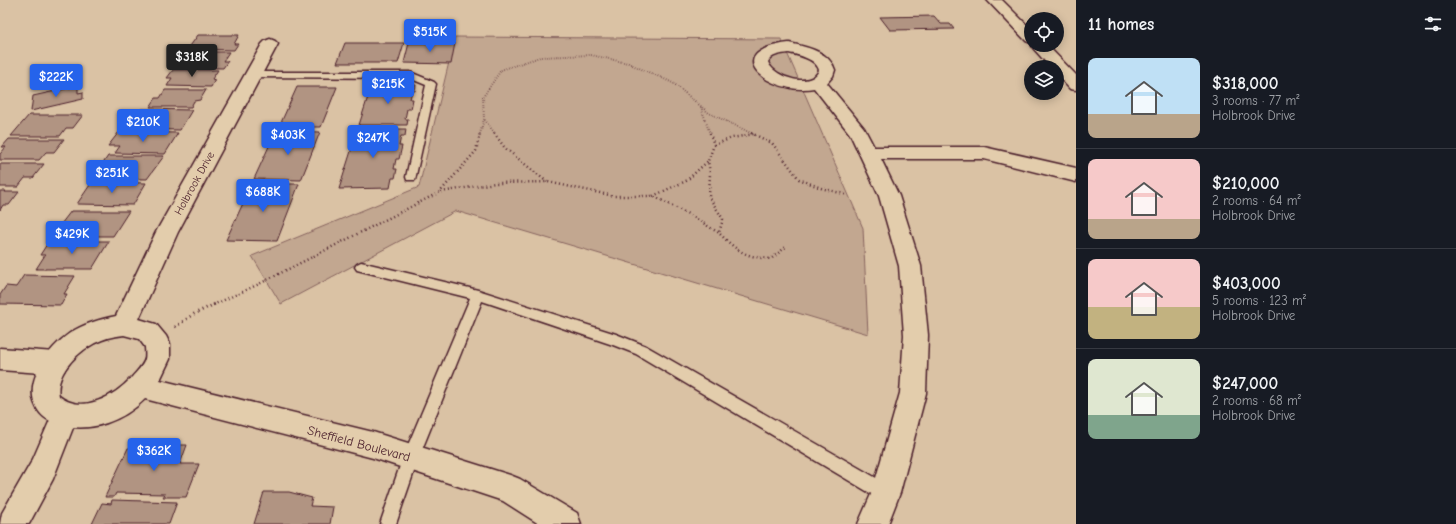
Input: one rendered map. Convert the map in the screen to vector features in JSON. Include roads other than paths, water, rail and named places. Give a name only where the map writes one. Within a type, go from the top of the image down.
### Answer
[{"type":"street","points":[[994,0],[1024,31]]},
{"type":"street","name":"Holbrook Drive","points":[[124,325],[167,232],[270,44]]},
{"type":"street","points":[[1045,52],[1076,85]]},
{"type":"street","points":[[818,82],[858,132],[889,196],[910,266],[916,336],[913,393],[886,493],[873,524]]},
{"type":"street","points":[[868,153],[984,153],[1076,175]]},
{"type":"street","points":[[124,325],[138,326],[148,331],[155,338],[159,349],[158,360],[152,374],[142,387],[129,399],[96,414],[79,417],[64,415],[54,410],[47,400],[45,389],[48,376],[55,363],[66,350],[84,337],[110,326],[124,325]]},
{"type":"street","points":[[0,359],[55,363]]},
{"type":"street","name":"Sheffield Boulevard","points":[[142,387],[411,457],[510,490],[566,524]]},
{"type":"street","points":[[13,524],[43,469],[64,415]]},
{"type":"lane","points":[[252,75],[410,75],[431,84],[411,177]]},
{"type":"lane","points":[[361,267],[478,295],[616,340],[641,350],[886,493]]},
{"type":"lane","points":[[388,524],[411,457],[478,295]]}]
